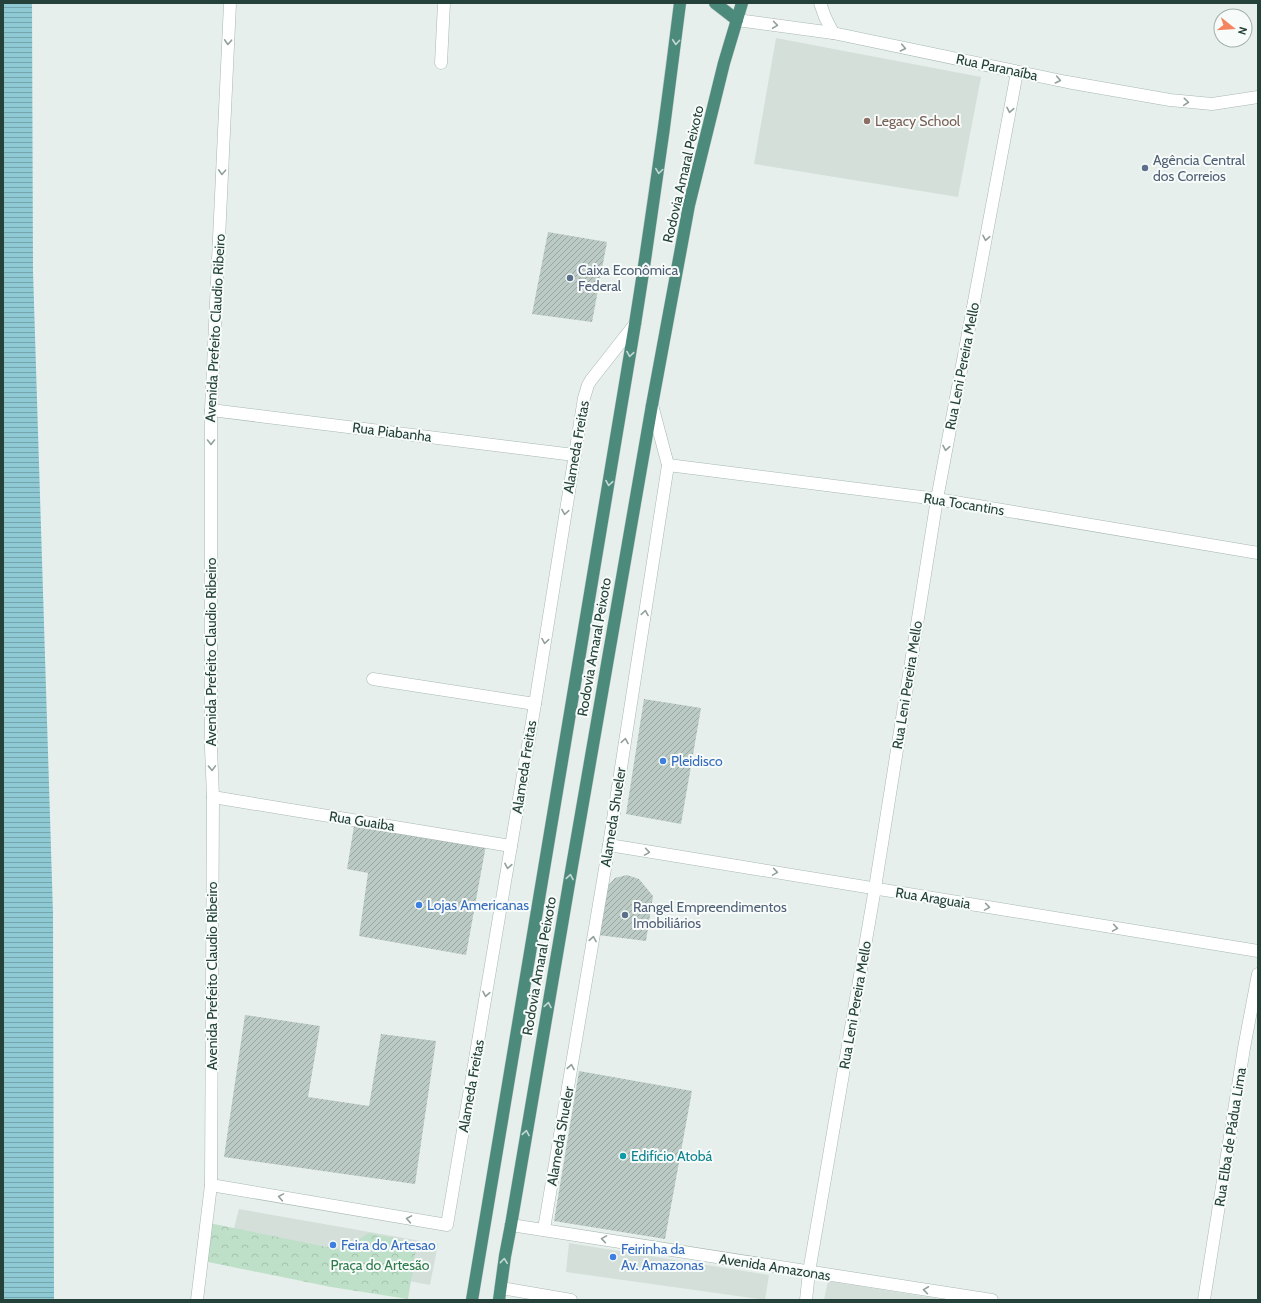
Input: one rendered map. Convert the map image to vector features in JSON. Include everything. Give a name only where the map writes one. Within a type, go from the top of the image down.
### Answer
[{"type":"highway","name":"Rodovia Amaral Peixoto","points":[[472,1300],[635,324],[653,210],[675,52],[680,3]]},
{"type":"highway","points":[[715,3],[737,20]]},
{"type":"highway","name":"Rodovia Amaral Peixoto","points":[[500,1294],[505,1256],[559,937],[652,405],[689,205],[724,63],[742,3]]},
{"type":"street","name":"Avenida Prefeito Claudio Ribeiro","points":[[197,1300],[211,1185],[213,797],[211,748],[211,410],[230,3]]},
{"type":"street","points":[[441,63],[444,3]]},
{"type":"street","points":[[820,3],[825,17],[834,33]]},
{"type":"street","name":"Rua Paranaíba","points":[[737,20],[834,33],[1067,82],[1170,100],[1212,104],[1258,97]]},
{"type":"street","name":"Rua Leni Pereira Mello","points":[[806,1300],[809,1272],[875,888],[937,499],[1017,72]]},
{"type":"street","name":"Alameda Freitas","points":[[211,1185],[447,1225],[535,704],[584,398],[588,385],[635,324]]},
{"type":"street","name":"Alameda Shueler","points":[[544,1230],[609,845],[668,465],[652,405]]},
{"type":"street","name":"Rua Piabanha","points":[[211,410],[574,455]]},
{"type":"street","name":"Rua Tocantins","points":[[668,465],[937,499],[1258,553]]},
{"type":"street","points":[[373,679],[535,704]]},
{"type":"street","name":"Rua Guaiba","points":[[213,797],[511,846]]},
{"type":"street","name":"Rua Araguaia","points":[[609,845],[1258,951]]},
{"type":"street","name":"Rua Elba de Pádua Lima","points":[[1204,1300],[1244,1048],[1258,974]]},
{"type":"street","name":"Avenida Amazonas","points":[[511,1225],[992,1300]]},
{"type":"street","points":[[500,1294],[571,1300]]},
{"type":"shaded area","name":"Legacy School","points":[[776,38],[981,77],[958,197],[754,164]]},
{"type":"shaded area","name":"Feira do Artesao","points":[[239,1209],[438,1244],[430,1285],[229,1247]]},
{"type":"shaded area","name":"Feirinha da Av. Amazonas","points":[[569,1243],[769,1275],[765,1300],[566,1272]]},
{"type":"shaded area","points":[[828,1281],[946,1300],[824,1300]]},
{"type":"green space","name":"Praça do Artesão","points":[[209,1223],[342,1250],[369,1233],[417,1243],[408,1299],[331,1287],[203,1261]]},
{"type":"water","points":[[3,3],[32,3],[33,271],[53,913],[54,1300],[3,1300]]},
{"type":"building","name":"Caixa Econômica Federal","points":[[548,232],[607,242],[592,322],[532,314]]},
{"type":"building","name":"Pleidisco","points":[[644,699],[701,708],[681,824],[626,814]]},
{"type":"building","name":"Lojas Americanas","points":[[355,820],[486,845],[466,955],[359,936],[368,873],[347,869]]},
{"type":"building","name":"Rangel Empreendimentos Imobiliários","points":[[627,875],[639,879],[653,896],[646,941],[598,935],[605,889],[615,878]]},
{"type":"building","points":[[245,1015],[320,1026],[308,1097],[369,1106],[381,1034],[436,1041],[415,1184],[224,1157]]},
{"type":"building","name":"Edifício Atobá","points":[[579,1071],[692,1091],[665,1239],[554,1221]]},
{"type":"place","name":"Legacy School","points":[[867,121]]},
{"type":"place","name":"Agência Central dos Correios","points":[[1145,168]]},
{"type":"place","name":"Caixa Econômica Federal","points":[[570,278]]},
{"type":"place","name":"Pleidisco","points":[[663,761]]},
{"type":"place","name":"Lojas Americanas","points":[[419,905]]},
{"type":"place","name":"Rangel Empreendimentos Imobiliários","points":[[625,915]]},
{"type":"place","name":"Edifício Atobá","points":[[623,1156]]},
{"type":"place","name":"Feira do Artesao","points":[[333,1245]]},
{"type":"place","name":"Feirinha da Av. Amazonas","points":[[613,1257]]}]
